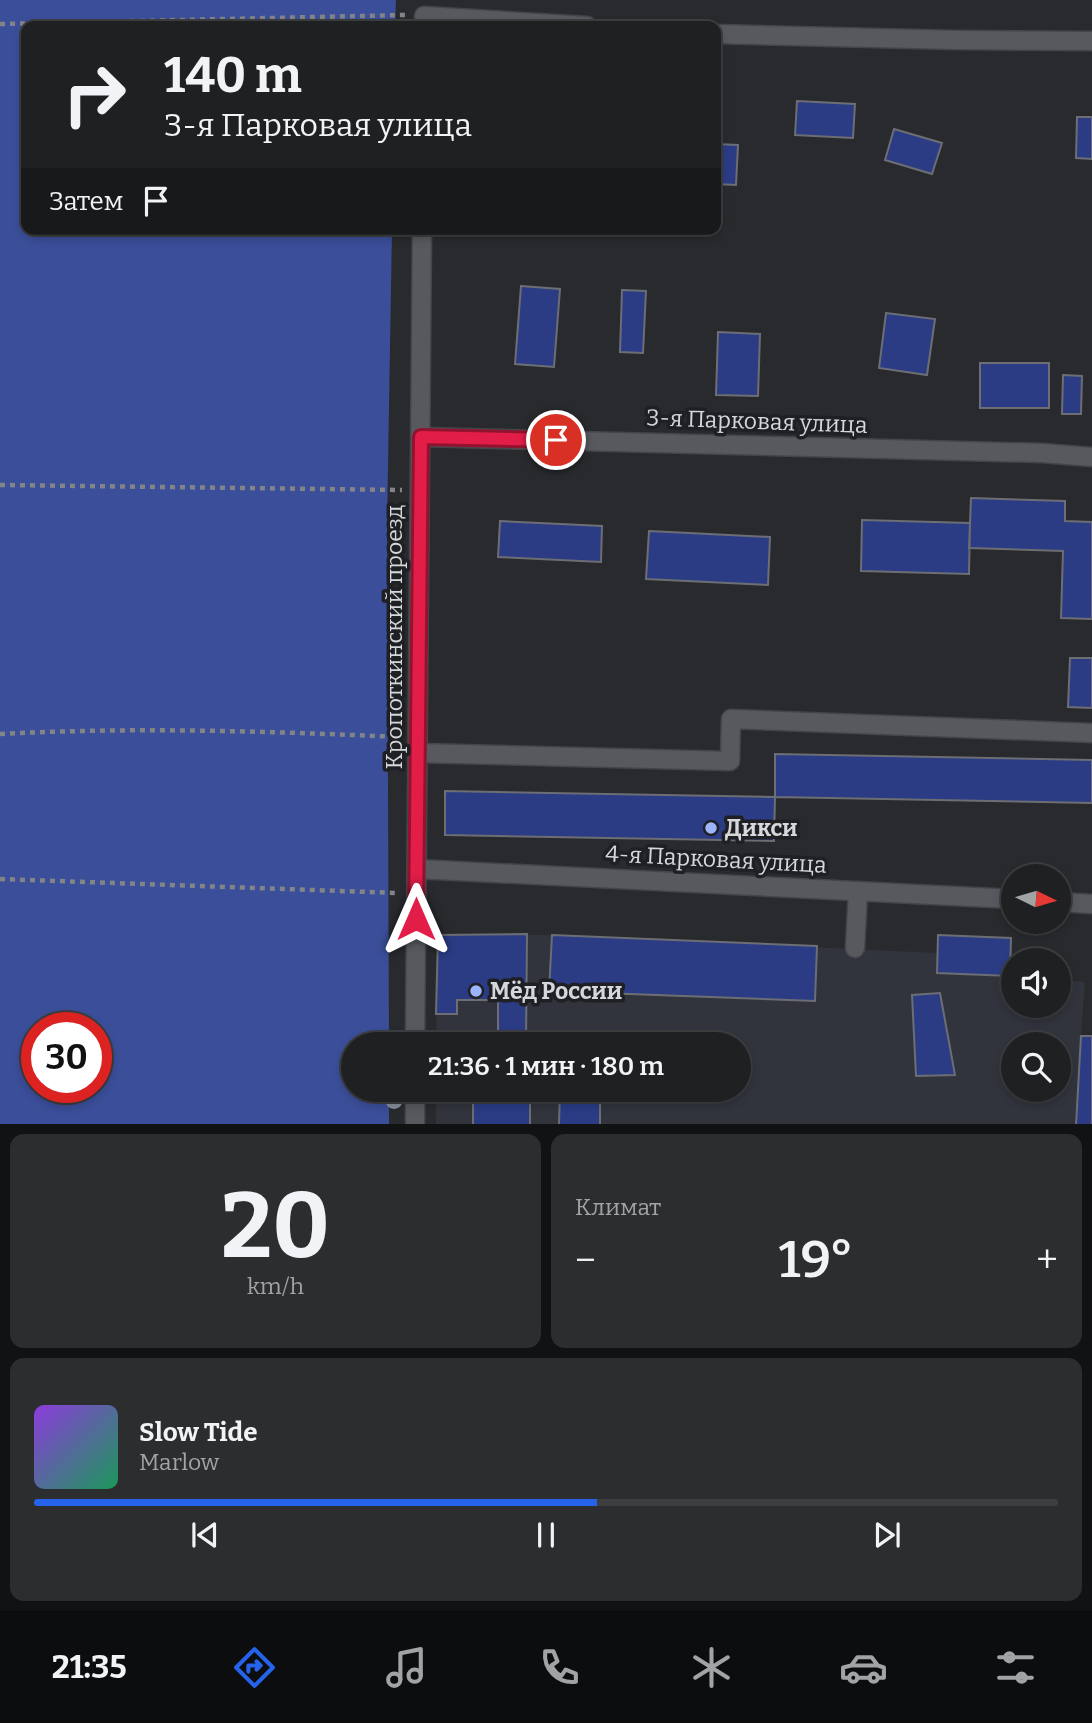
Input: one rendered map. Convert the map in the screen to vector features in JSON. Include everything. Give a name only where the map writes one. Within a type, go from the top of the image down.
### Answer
[{"type":"street","points":[[424,14],[519,21]]},
{"type":"street","points":[[721,34],[1092,41]]},
{"type":"street","name":"Кропоткинский проезд","points":[[415,1032],[422,235]]},
{"type":"street","name":"3-я Парковая улица","points":[[421,437],[1042,453],[1092,457]]},
{"type":"street","points":[[418,746],[730,761],[731,719],[1092,733]]},
{"type":"street","name":"4-я Парковая улица","points":[[417,869],[1001,898]]},
{"type":"street","points":[[855,948],[858,891]]},
{"type":"street","points":[[1071,903],[1092,904]]},
{"type":"street","points":[[415,1102],[415,1124]]},
{"type":"path","points":[[132,21],[424,14]]},
{"type":"path","points":[[0,24],[21,24]]},
{"type":"path","points":[[0,485],[420,491]]},
{"type":"path","points":[[0,734],[94,729],[338,734],[418,746]]},
{"type":"path","points":[[0,879],[417,894]]},
{"type":"shaded area","points":[[0,0],[396,0],[395,21],[21,21],[21,235],[392,235],[387,526],[389,1032],[341,1032],[341,1102],[389,1102],[389,1124],[0,1124]]},
{"type":"shaded area","points":[[438,935],[552,935],[937,953],[938,935],[1011,938],[1011,948],[1001,948],[1001,1018],[1071,1018],[1071,981],[1085,982],[1081,1035],[1092,1036],[1092,1124],[436,1124],[436,1102],[751,1102],[751,1032],[436,1032]]},
{"type":"building","points":[[797,101],[855,104],[853,138],[795,135]]},
{"type":"building","points":[[1077,117],[1092,117],[1092,159],[1076,158]]},
{"type":"building","points":[[894,129],[942,143],[932,174],[885,160]]},
{"type":"building","points":[[721,144],[738,145],[736,185],[721,184]]},
{"type":"building","points":[[521,286],[560,289],[554,367],[515,364]]},
{"type":"building","points":[[622,290],[646,291],[643,353],[620,352]]},
{"type":"building","points":[[886,313],[935,319],[927,375],[879,368]]},
{"type":"building","points":[[718,332],[760,334],[758,396],[716,395]]},
{"type":"building","points":[[980,363],[1049,363],[1049,408],[980,408]]},
{"type":"building","points":[[1063,375],[1082,376],[1081,414],[1062,414]]},
{"type":"building","points":[[971,498],[1065,501],[1065,521],[1092,522],[1092,619],[1061,618],[1063,551],[969,548]]},
{"type":"building","points":[[862,520],[970,523],[969,574],[861,571]]},
{"type":"building","points":[[500,521],[602,526],[601,562],[498,557]]},
{"type":"building","points":[[649,531],[770,537],[768,585],[646,579]]},
{"type":"building","points":[[1070,658],[1092,658],[1092,708],[1068,707]]},
{"type":"building","points":[[775,754],[1092,760],[1092,803],[775,797]]},
{"type":"building","points":[[445,791],[775,797],[774,841],[445,835]]},
{"type":"building","points":[[527,934],[526,1032],[498,1032],[498,1000],[457,1000],[457,1014],[436,1014],[438,935]]},
{"type":"building","points":[[552,935],[817,946],[815,1001],[549,991]]},
{"type":"building","points":[[938,935],[1011,938],[1011,948],[1001,948],[1001,976],[937,973]]},
{"type":"building","points":[[940,993],[955,1075],[916,1076],[912,995]]},
{"type":"building","points":[[1081,1036],[1092,1036],[1092,1124],[1076,1124]]},
{"type":"building","points":[[473,1102],[530,1102],[530,1124],[473,1124]]},
{"type":"building","points":[[560,1102],[600,1102],[600,1124],[559,1124]]},
{"type":"place","name":"Дикси","points":[[711,828]]},
{"type":"place","name":"Мёд России","points":[[476,991]]},
{"type":"route","points":[[416,919],[421,437],[556,440]]}]
